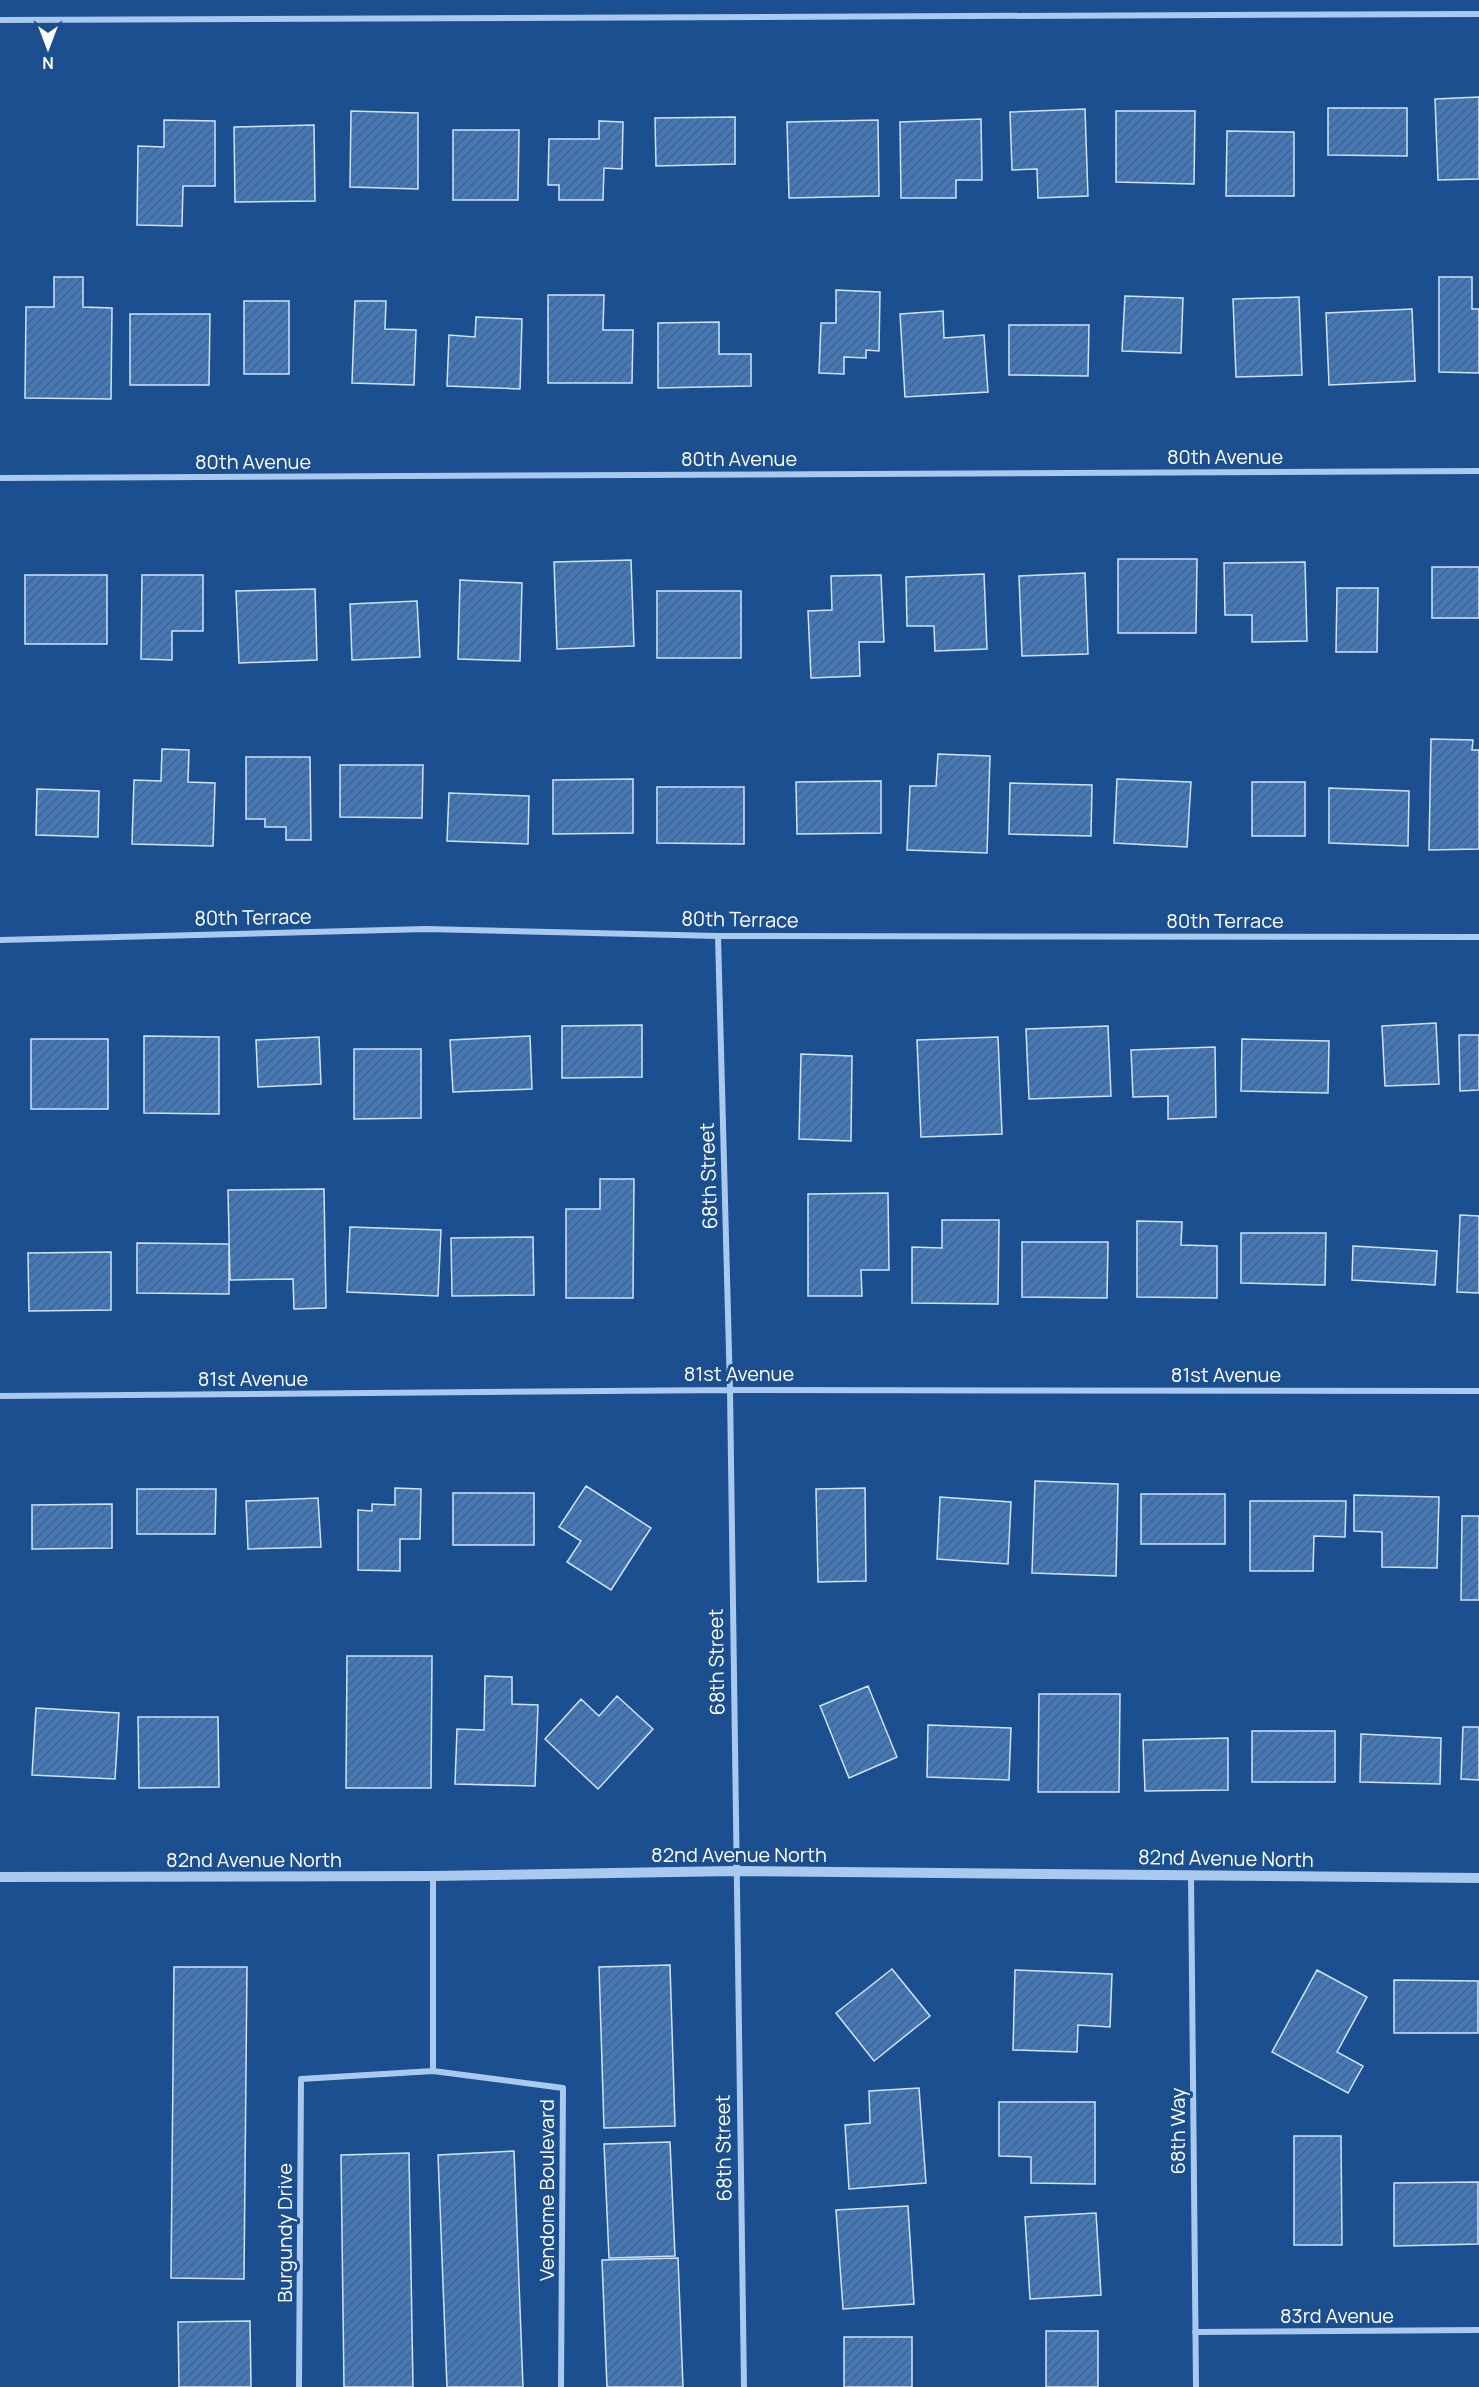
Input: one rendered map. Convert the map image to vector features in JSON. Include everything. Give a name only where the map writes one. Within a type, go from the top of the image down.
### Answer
[{"type":"street","points":[[0,20],[1479,14]]},
{"type":"street","name":"80th Avenue","points":[[0,478],[1479,471]]},
{"type":"street","name":"80th Terrace","points":[[0,940],[426,929],[718,936],[1479,937]]},
{"type":"street","name":"68th Street","points":[[718,936],[730,1390],[744,2387]]},
{"type":"street","name":"81st Avenue","points":[[0,1396],[730,1390],[1479,1391]]},
{"type":"street","name":"82nd Avenue North","points":[[0,1877],[433,1876],[735,1871],[1479,1878]]},
{"type":"street","name":"68th Way","points":[[1191,1875],[1196,2387]]},
{"type":"street","points":[[433,1876],[433,2071]]},
{"type":"street","name":"Vendome Boulevard","points":[[301,2079],[433,2071],[563,2088],[561,2387]]},
{"type":"street","name":"Burgundy Drive","points":[[299,2387],[301,2079]]},
{"type":"street","name":"83rd Avenue","points":[[1195,2332],[1479,2330]]},
{"type":"building","points":[[1479,97],[1479,179],[1438,180],[1435,99]]},
{"type":"building","points":[[1328,108],[1407,108],[1407,156],[1328,155]]},
{"type":"building","points":[[1085,109],[1088,196],[1038,198],[1037,169],[1012,170],[1010,112]]},
{"type":"building","points":[[351,111],[418,113],[418,189],[350,187]]},
{"type":"building","points":[[1116,111],[1195,111],[1194,184],[1116,182]]},
{"type":"building","points":[[735,117],[735,164],[656,166],[655,118]]},
{"type":"building","points":[[981,119],[982,180],[956,180],[956,198],[901,198],[900,122]]},
{"type":"building","points":[[164,120],[215,121],[215,186],[183,186],[182,226],[137,225],[138,146],[164,147]]},
{"type":"building","points":[[878,120],[879,196],[789,198],[787,122]]},
{"type":"building","points":[[599,121],[623,122],[622,169],[604,168],[603,200],[559,200],[559,185],[548,185],[549,139],[599,139]]},
{"type":"building","points":[[314,125],[315,201],[235,202],[234,127]]},
{"type":"building","points":[[453,130],[519,130],[518,200],[453,200]]},
{"type":"building","points":[[1227,131],[1294,132],[1294,196],[1226,196]]},
{"type":"building","points":[[54,277],[83,277],[83,307],[112,308],[111,399],[25,398],[26,307],[54,307]]},
{"type":"building","points":[[1439,277],[1472,277],[1472,309],[1479,309],[1479,373],[1439,372]]},
{"type":"building","points":[[836,290],[880,292],[879,351],[866,350],[866,358],[844,357],[844,374],[819,373],[821,323],[836,323]]},
{"type":"building","points":[[548,295],[604,295],[603,330],[633,330],[632,383],[548,383]]},
{"type":"building","points":[[1125,296],[1183,298],[1181,353],[1122,351]]},
{"type":"building","points":[[1299,297],[1302,375],[1236,377],[1233,299]]},
{"type":"building","points":[[244,301],[289,301],[289,374],[244,374]]},
{"type":"building","points":[[355,301],[386,301],[385,329],[416,330],[414,385],[352,383]]},
{"type":"building","points":[[1412,309],[1415,381],[1329,385],[1326,313]]},
{"type":"building","points":[[943,311],[944,338],[984,335],[988,392],[905,397],[900,314]]},
{"type":"building","points":[[130,314],[210,314],[209,385],[130,385]]},
{"type":"building","points":[[476,317],[522,319],[520,389],[447,386],[449,335],[475,337]]},
{"type":"building","points":[[719,322],[719,354],[751,354],[751,386],[658,388],[658,323]]},
{"type":"building","points":[[1009,325],[1089,325],[1088,376],[1009,375]]},
{"type":"building","points":[[1118,559],[1197,559],[1196,633],[1118,633]]},
{"type":"building","points":[[631,560],[634,646],[557,649],[554,562]]},
{"type":"building","points":[[1305,562],[1307,641],[1252,642],[1252,615],[1225,615],[1224,563]]},
{"type":"building","points":[[1432,567],[1479,567],[1479,618],[1432,618]]},
{"type":"building","points":[[1085,573],[1088,654],[1022,656],[1019,576]]},
{"type":"building","points":[[984,574],[987,649],[935,651],[934,626],[907,626],[906,577]]},
{"type":"building","points":[[25,575],[107,575],[107,644],[25,644]]},
{"type":"building","points":[[142,575],[203,575],[203,631],[172,631],[172,660],[141,659]]},
{"type":"building","points":[[881,575],[884,642],[859,642],[860,676],[811,678],[808,611],[832,610],[831,576]]},
{"type":"building","points":[[460,580],[522,583],[520,661],[458,659]]},
{"type":"building","points":[[1337,588],[1378,588],[1377,652],[1336,652]]},
{"type":"building","points":[[315,589],[317,660],[239,663],[236,591]]},
{"type":"building","points":[[657,591],[741,591],[741,658],[657,658]]},
{"type":"building","points":[[417,601],[420,657],[352,660],[350,604]]},
{"type":"building","points":[[1431,739],[1473,740],[1472,750],[1479,750],[1479,849],[1429,850]]},
{"type":"building","points":[[162,749],[189,750],[188,782],[215,783],[213,846],[132,844],[134,780],[161,781]]},
{"type":"building","points":[[938,754],[990,756],[987,853],[907,850],[910,786],[936,786]]},
{"type":"building","points":[[246,757],[310,757],[311,840],[286,840],[286,827],[265,827],[265,819],[246,819]]},
{"type":"building","points":[[340,765],[423,765],[422,818],[340,817]]},
{"type":"building","points":[[633,779],[633,833],[553,834],[553,780]]},
{"type":"building","points":[[1117,779],[1191,782],[1187,847],[1114,843]]},
{"type":"building","points":[[881,781],[881,833],[797,834],[796,782]]},
{"type":"building","points":[[1252,782],[1305,782],[1305,836],[1252,836]]},
{"type":"building","points":[[1010,783],[1092,785],[1091,836],[1009,834]]},
{"type":"building","points":[[657,787],[744,787],[744,844],[657,843]]},
{"type":"building","points":[[1329,788],[1409,791],[1408,846],[1329,843]]},
{"type":"building","points":[[37,789],[99,791],[98,837],[36,835]]},
{"type":"building","points":[[449,793],[529,796],[528,844],[447,841]]},
{"type":"building","points":[[1436,1023],[1439,1084],[1385,1086],[1382,1026]]},
{"type":"building","points":[[642,1025],[642,1077],[562,1078],[562,1026]]},
{"type":"building","points":[[1108,1026],[1111,1096],[1029,1099],[1026,1029]]},
{"type":"building","points":[[1459,1035],[1479,1035],[1479,1090],[1460,1091]]},
{"type":"building","points":[[144,1036],[219,1037],[219,1114],[144,1113]]},
{"type":"building","points":[[530,1036],[532,1089],[453,1092],[450,1040]]},
{"type":"building","points":[[319,1037],[321,1084],[258,1087],[256,1040]]},
{"type":"building","points":[[998,1037],[1002,1134],[921,1137],[917,1040]]},
{"type":"building","points":[[31,1039],[108,1039],[108,1109],[31,1109]]},
{"type":"building","points":[[1242,1039],[1329,1041],[1328,1093],[1241,1091]]},
{"type":"building","points":[[1215,1047],[1216,1117],[1168,1119],[1168,1096],[1133,1097],[1131,1050]]},
{"type":"building","points":[[354,1049],[421,1049],[421,1118],[354,1119]]},
{"type":"building","points":[[801,1054],[852,1056],[851,1141],[799,1139]]},
{"type":"building","points":[[600,1179],[634,1179],[633,1298],[566,1298],[566,1209],[600,1209]]},
{"type":"building","points":[[324,1189],[326,1308],[294,1309],[293,1279],[230,1280],[228,1190]]},
{"type":"building","points":[[888,1193],[889,1270],[861,1270],[862,1296],[808,1296],[808,1194]]},
{"type":"building","points":[[1460,1215],[1479,1216],[1479,1293],[1457,1292]]},
{"type":"building","points":[[942,1220],[999,1220],[998,1304],[912,1303],[912,1247],[942,1248]]},
{"type":"building","points":[[1137,1221],[1182,1222],[1181,1245],[1217,1246],[1217,1298],[1137,1297]]},
{"type":"building","points":[[350,1227],[441,1230],[438,1296],[347,1292]]},
{"type":"building","points":[[1241,1233],[1326,1233],[1325,1285],[1241,1283]]},
{"type":"building","points":[[533,1237],[534,1295],[452,1296],[451,1238]]},
{"type":"building","points":[[1022,1242],[1108,1242],[1107,1298],[1022,1297]]},
{"type":"building","points":[[137,1243],[229,1244],[229,1294],[137,1293]]},
{"type":"building","points":[[1353,1246],[1437,1251],[1435,1285],[1352,1280]]},
{"type":"building","points":[[111,1252],[111,1310],[29,1311],[28,1253]]},
{"type":"building","points":[[1035,1481],[1118,1484],[1116,1576],[1032,1573]]},
{"type":"building","points":[[586,1486],[651,1528],[611,1590],[567,1562],[581,1541],[559,1527]]},
{"type":"building","points":[[395,1488],[421,1489],[420,1539],[400,1539],[400,1571],[358,1570],[358,1510],[372,1511],[372,1504],[395,1505]]},
{"type":"building","points":[[865,1488],[866,1581],[818,1582],[816,1489]]},
{"type":"building","points":[[137,1489],[216,1489],[215,1534],[137,1534]]},
{"type":"building","points":[[453,1493],[534,1493],[534,1545],[453,1545]]},
{"type":"building","points":[[1141,1494],[1225,1494],[1225,1544],[1141,1544]]},
{"type":"building","points":[[1354,1495],[1439,1497],[1437,1568],[1382,1567],[1382,1532],[1354,1531]]},
{"type":"building","points":[[940,1497],[1011,1502],[1008,1564],[937,1559]]},
{"type":"building","points":[[318,1498],[321,1547],[248,1549],[246,1501]]},
{"type":"building","points":[[1250,1501],[1346,1501],[1345,1537],[1314,1536],[1313,1571],[1250,1571]]},
{"type":"building","points":[[112,1504],[112,1548],[32,1549],[32,1505]]},
{"type":"building","points":[[1462,1516],[1479,1516],[1479,1600],[1461,1600]]},
{"type":"building","points":[[347,1656],[432,1656],[431,1788],[346,1788]]},
{"type":"building","points":[[485,1676],[512,1677],[512,1704],[538,1705],[535,1786],[455,1784],[457,1729],[484,1730]]},
{"type":"building","points":[[868,1686],[897,1757],[849,1778],[820,1706]]},
{"type":"building","points":[[1039,1694],[1120,1694],[1119,1792],[1038,1792]]},
{"type":"building","points":[[617,1696],[653,1729],[598,1789],[545,1739],[581,1699],[599,1716]]},
{"type":"building","points":[[36,1708],[119,1713],[115,1779],[32,1775]]},
{"type":"building","points":[[138,1717],[218,1717],[219,1787],[139,1788]]},
{"type":"building","points":[[928,1725],[1011,1728],[1009,1780],[927,1777]]},
{"type":"building","points":[[1463,1727],[1479,1727],[1479,1780],[1461,1779]]},
{"type":"building","points":[[1252,1731],[1335,1731],[1335,1782],[1252,1782]]},
{"type":"building","points":[[1361,1734],[1441,1738],[1440,1784],[1360,1782]]},
{"type":"building","points":[[1228,1738],[1228,1790],[1145,1791],[1143,1740]]},
{"type":"building","points":[[670,1965],[675,2126],[604,2128],[599,1967]]},
{"type":"building","points":[[174,1967],[247,1967],[244,2279],[171,2278]]},
{"type":"building","points":[[892,1969],[930,2016],[874,2061],[836,2013]]},
{"type":"building","points":[[1015,1970],[1112,1974],[1110,2027],[1078,2025],[1077,2052],[1013,2050]]},
{"type":"building","points":[[1317,1970],[1367,1997],[1337,2052],[1363,2066],[1348,2093],[1272,2052]]},
{"type":"building","points":[[1394,1980],[1478,1981],[1478,2033],[1394,2033]]},
{"type":"building","points":[[919,2088],[926,2183],[849,2189],[845,2125],[870,2123],[869,2091]]},
{"type":"building","points":[[999,2102],[1095,2102],[1095,2184],[1031,2183],[1031,2157],[999,2156]]},
{"type":"building","points":[[1294,2136],[1341,2136],[1342,2245],[1294,2245]]},
{"type":"building","points":[[670,2142],[675,2256],[609,2258],[604,2144]]},
{"type":"building","points":[[514,2151],[523,2387],[447,2387],[438,2155]]},
{"type":"building","points":[[409,2153],[413,2387],[344,2387],[341,2155]]},
{"type":"building","points":[[1478,2182],[1478,2244],[1394,2246],[1394,2183]]},
{"type":"building","points":[[908,2206],[914,2304],[843,2309],[836,2210]]},
{"type":"building","points":[[1096,2213],[1101,2295],[1030,2299],[1025,2217]]},
{"type":"building","points":[[678,2258],[683,2387],[607,2387],[602,2260]]},
{"type":"building","points":[[250,2321],[251,2387],[179,2387],[178,2322]]},
{"type":"building","points":[[1046,2331],[1098,2331],[1098,2387],[1046,2387]]},
{"type":"building","points":[[844,2337],[912,2337],[912,2387],[844,2387]]}]
